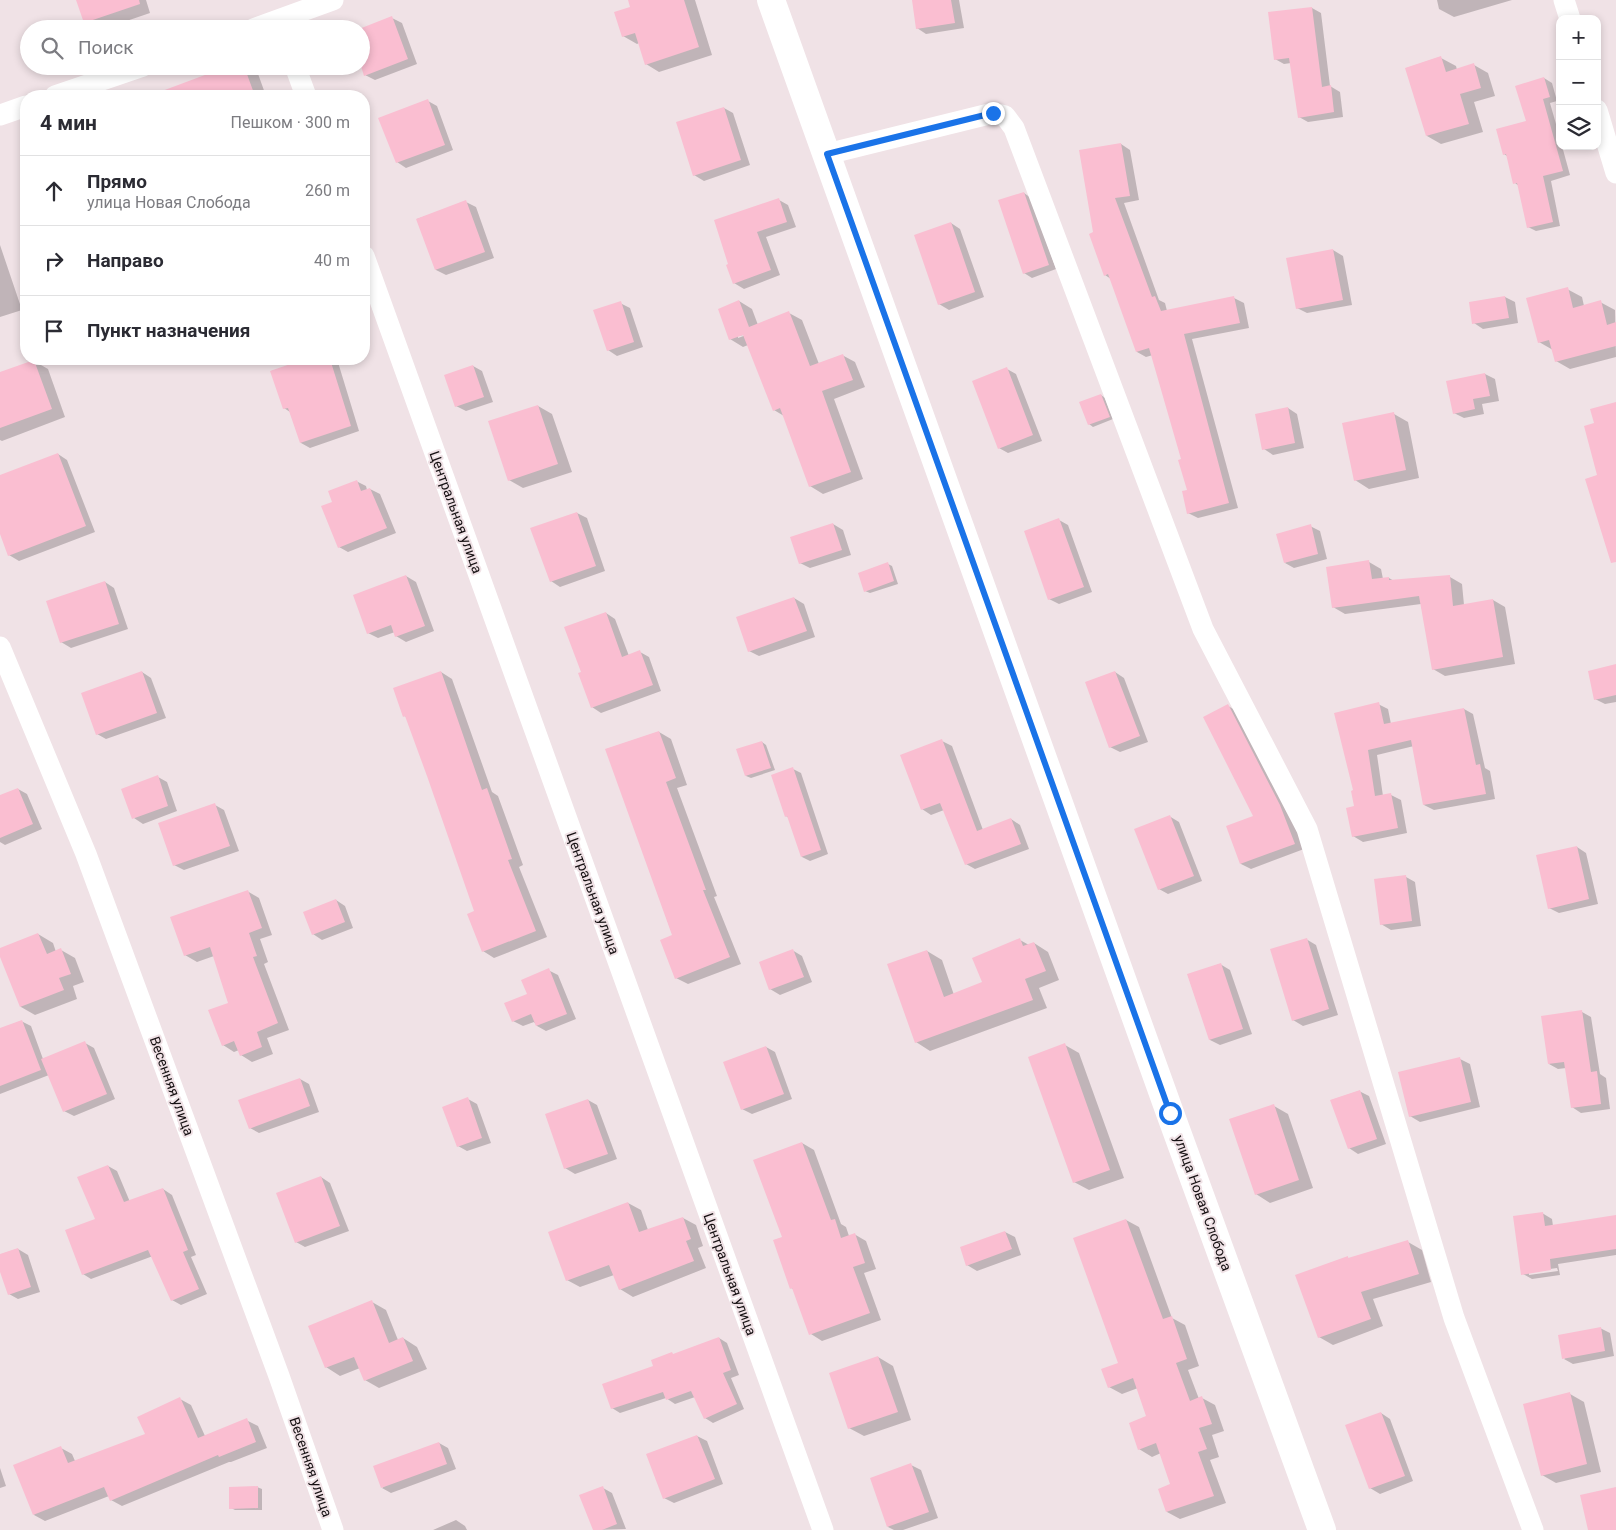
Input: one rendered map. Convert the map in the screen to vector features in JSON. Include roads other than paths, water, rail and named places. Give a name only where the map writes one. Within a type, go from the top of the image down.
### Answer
[{"type":"street","points":[[289,20],[332,0]]},
{"type":"street","name":"улица Новая Слобода","points":[[771,0],[1170,1113],[1322,1530]]},
{"type":"street","points":[[1564,0],[1569,15]]},
{"type":"street","points":[[72,90],[116,75]]},
{"type":"street","points":[[298,75],[304,90]]},
{"type":"street","points":[[0,115],[20,108]]},
{"type":"street","points":[[827,154],[993,113],[1005,116],[1014,128],[1204,629],[1306,829],[1454,1318],[1533,1530]]},
{"type":"street","points":[[1601,123],[1616,173]]},
{"type":"street","name":"Центральная улица","points":[[370,273],[823,1530]]},
{"type":"street","name":"Весенняя улица","points":[[0,647],[90,863],[279,1376],[333,1530]]}]
